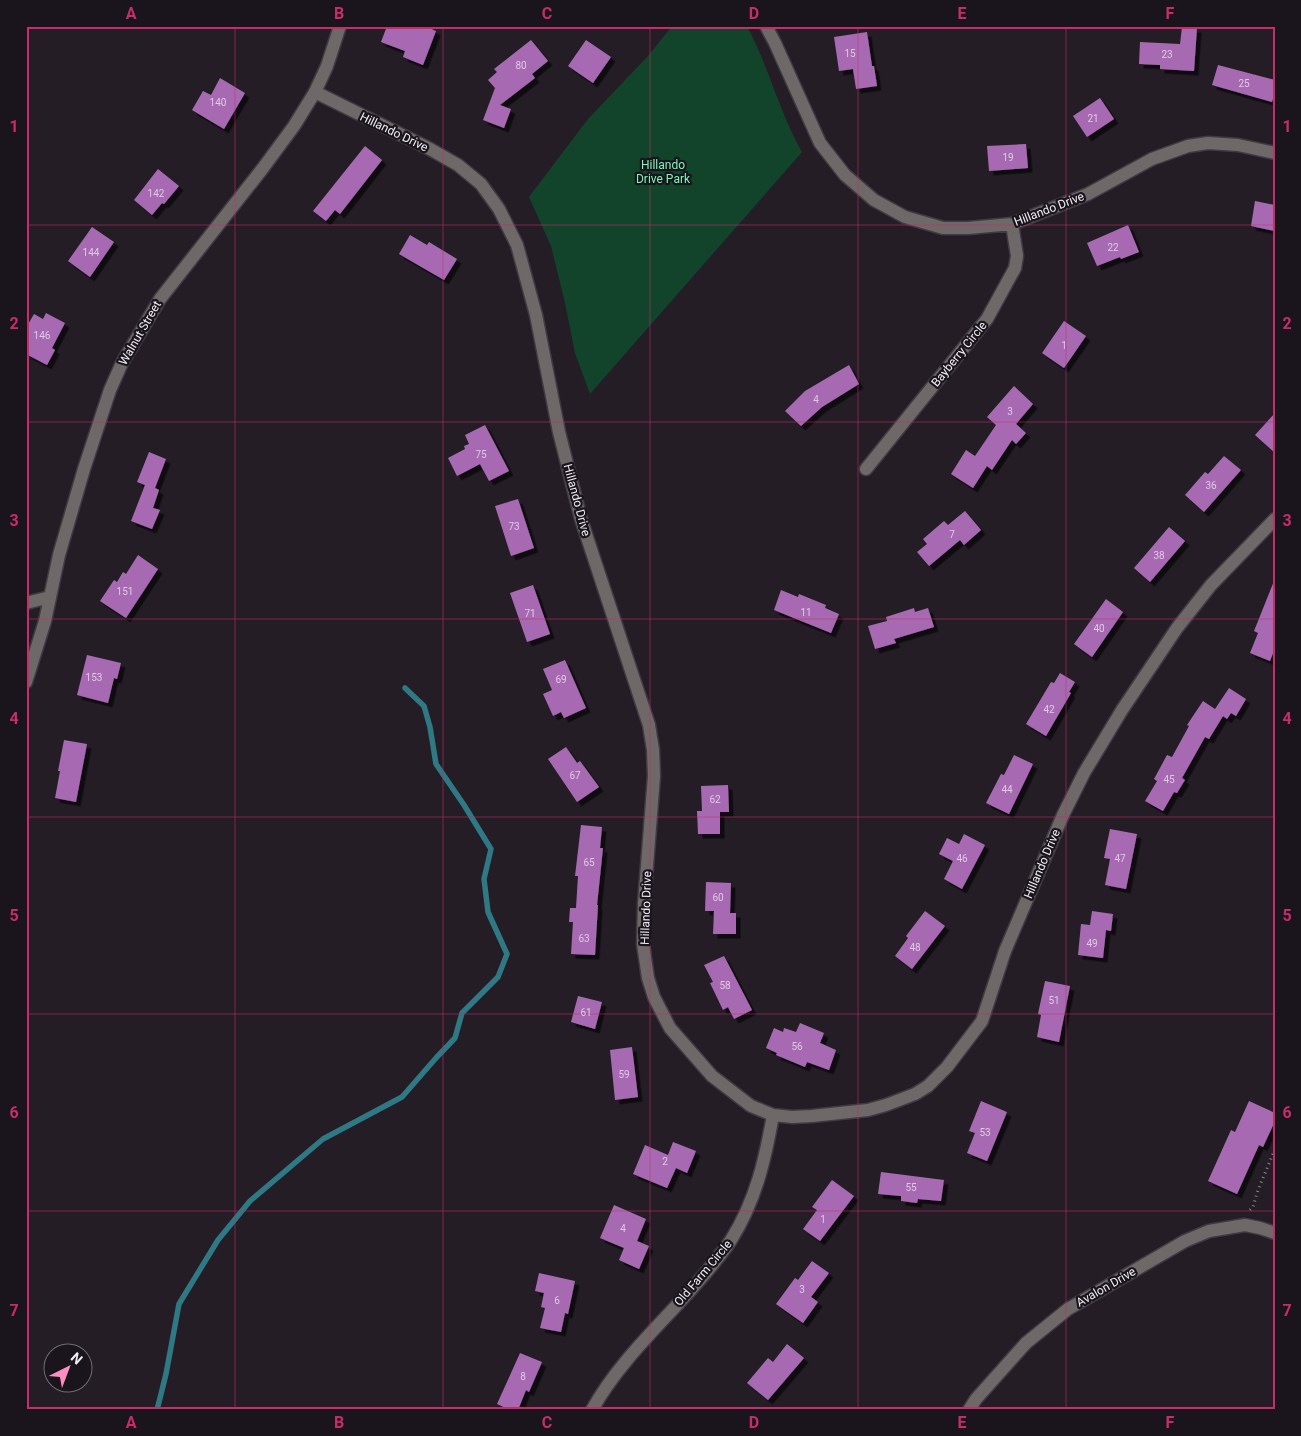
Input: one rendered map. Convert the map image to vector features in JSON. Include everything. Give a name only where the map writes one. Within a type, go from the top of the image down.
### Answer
[{"type":"street","name":"Walnut Street","points":[[26,682],[45,621],[59,555],[84,469],[110,390],[122,363],[160,299],[264,168],[294,126],[315,92],[327,66],[340,26]]},
{"type":"street","name":"Hillando Drive","points":[[766,26],[820,143],[846,175],[874,200],[905,217],[943,228],[1012,224],[1088,194],[1152,159],[1188,146],[1208,143],[1238,145],[1275,153]]},
{"type":"street","name":"Hillando Drive","points":[[315,92],[430,149],[458,165],[480,184],[499,209],[517,245],[536,315],[559,432],[581,519],[649,725],[653,750],[654,776],[644,904],[643,944],[648,978],[654,997],[670,1028],[712,1076],[751,1106],[773,1115],[792,1117],[868,1110],[915,1094],[928,1086],[947,1067],[982,1022],[1005,951],[1063,814],[1084,773],[1122,710],[1177,628],[1211,585],[1275,519]]},
{"type":"street","name":"Bayberry Circle","points":[[866,469],[987,319],[1015,268],[1017,256],[1012,224]]},
{"type":"street","points":[[26,603],[50,597]]},
{"type":"street","name":"Old Farm Circle","points":[[592,1410],[598,1398],[623,1365],[703,1277],[731,1241],[748,1210],[759,1180],[773,1115]]},
{"type":"street","name":"Avalon Drive","points":[[969,1410],[976,1399],[1026,1344],[1068,1309],[1185,1241],[1210,1231],[1245,1225],[1275,1233]]},
{"type":"path","points":[[1247,1213],[1253,1207],[1275,1149]]},
{"type":"green space","name":"Hillando Drive Park","points":[[672,26],[747,26],[802,152],[590,394],[575,353],[551,246],[529,197],[588,119],[648,56]]},
{"type":"building","points":[[387,26],[425,26],[436,31],[423,65],[403,57],[405,51],[381,42]]},
{"type":"building","points":[[1182,27],[1197,28],[1194,71],[1160,69],[1160,65],[1139,64],[1140,42],[1180,44]]},
{"type":"building","points":[[867,32],[877,86],[856,89],[853,69],[839,71],[834,37]]},
{"type":"building","points":[[531,40],[548,61],[532,74],[535,78],[500,105],[511,109],[504,128],[483,120],[495,88],[488,80],[497,72],[494,69]]},
{"type":"building","points":[[586,40],[611,57],[593,83],[568,66]]},
{"type":"building","points":[[1218,65],[1275,80],[1275,92],[1272,102],[1212,85]]},
{"type":"building","points":[[220,78],[245,93],[224,129],[192,110],[203,91],[211,95]]},
{"type":"building","points":[[1100,98],[1114,119],[1087,137],[1073,116]]},
{"type":"building","points":[[1026,144],[1028,168],[989,171],[987,146]]},
{"type":"building","points":[[365,146],[382,160],[340,214],[335,210],[326,221],[313,211]]},
{"type":"building","points":[[158,169],[179,186],[152,215],[134,200]]},
{"type":"building","points":[[1255,201],[1275,205],[1275,231],[1251,226]]},
{"type":"building","points":[[1128,225],[1139,252],[1097,266],[1087,243]]},
{"type":"building","points":[[92,227],[114,242],[90,277],[68,261]]},
{"type":"building","points":[[410,235],[427,245],[429,242],[457,259],[444,280],[399,254]]},
{"type":"building","points":[[46,313],[65,323],[52,348],[55,350],[47,365],[26,354],[26,328],[34,314],[43,319]]},
{"type":"building","points":[[1064,321],[1086,336],[1064,368],[1042,353]]},
{"type":"building","points":[[849,365],[859,384],[822,407],[801,426],[785,411],[805,391]]},
{"type":"building","points":[[1014,386],[1033,404],[1016,424],[1026,433],[1016,444],[1012,440],[992,470],[987,466],[973,488],[951,474],[966,450],[975,456],[996,425],[987,417]]},
{"type":"building","points":[[1275,413],[1275,453],[1255,435]]},
{"type":"building","points":[[485,425],[509,471],[489,481],[480,464],[457,476],[448,458],[465,449],[464,446],[469,444],[465,435]]},
{"type":"building","points":[[149,452],[166,459],[155,488],[159,490],[153,508],[160,510],[152,529],[131,521],[145,485],[137,482]]},
{"type":"building","points":[[1224,456],[1241,470],[1204,512],[1185,495],[1205,472],[1208,474]]},
{"type":"building","points":[[518,499],[534,548],[511,556],[495,506]]},
{"type":"building","points":[[965,511],[981,530],[964,545],[960,540],[929,566],[917,552],[927,544],[923,539],[944,521],[948,525]]},
{"type":"building","points":[[1169,527],[1185,541],[1150,582],[1134,568]]},
{"type":"building","points":[[138,555],[158,569],[126,618],[100,601],[114,580],[117,582],[123,572],[126,574]]},
{"type":"building","points":[[1274,581],[1275,648],[1270,661],[1250,653],[1258,633],[1254,631]]},
{"type":"building","points":[[533,585],[550,634],[527,642],[510,593]]},
{"type":"building","points":[[781,590],[798,597],[799,594],[826,605],[825,608],[839,614],[831,633],[774,610]]},
{"type":"building","points":[[1106,599],[1123,612],[1092,657],[1074,644]]},
{"type":"building","points":[[914,608],[915,612],[928,608],[934,627],[894,639],[896,643],[875,649],[868,626],[887,621],[886,617]]},
{"type":"building","points":[[87,655],[121,663],[117,679],[114,678],[108,703],[77,695]]},
{"type":"building","points":[[565,660],[586,708],[564,718],[561,712],[553,716],[543,694],[552,690],[543,669]]},
{"type":"building","points":[[1060,673],[1075,682],[1069,692],[1071,693],[1046,736],[1026,724],[1051,682],[1054,683]]},
{"type":"building","points":[[1229,688],[1246,699],[1236,716],[1231,713],[1227,719],[1223,716],[1209,739],[1205,737],[1182,778],[1185,780],[1177,793],[1174,792],[1163,811],[1145,801],[1157,781],[1154,779],[1167,755],[1172,757],[1189,726],[1187,725],[1203,701],[1215,709]]},
{"type":"building","points":[[64,740],[87,744],[76,802],[55,798]]},
{"type":"building","points":[[566,747],[577,763],[580,761],[599,787],[577,802],[548,759]]},
{"type":"building","points":[[1014,755],[1033,764],[1009,814],[986,803],[1001,774],[1004,775]]},
{"type":"building","points":[[728,785],[729,812],[720,812],[720,834],[698,834],[697,811],[702,811],[701,786]]},
{"type":"building","points":[[581,825],[602,827],[600,848],[603,848],[597,905],[595,955],[571,954],[573,922],[569,922],[570,908],[576,908],[578,876],[575,876]]},
{"type":"building","points":[[1110,829],[1137,834],[1126,889],[1105,885],[1110,859],[1104,858]]},
{"type":"building","points":[[964,834],[985,845],[962,889],[944,879],[953,861],[939,854],[947,838],[959,844]]},
{"type":"building","points":[[706,882],[731,883],[730,913],[736,913],[736,934],[713,934],[714,911],[705,911]]},
{"type":"building","points":[[925,911],[945,926],[912,969],[895,956],[908,938],[906,936]]},
{"type":"building","points":[[1092,911],[1113,914],[1111,931],[1106,930],[1103,958],[1078,955],[1081,924],[1090,925]]},
{"type":"building","points":[[724,956],[752,1010],[734,1019],[728,1007],[723,1010],[710,983],[713,982],[704,965]]},
{"type":"building","points":[[1045,981],[1070,986],[1059,1042],[1037,1037],[1041,1015],[1038,1014]]},
{"type":"building","points":[[578,996],[602,1002],[595,1029],[571,1022]]},
{"type":"building","points":[[800,1023],[824,1033],[820,1043],[836,1050],[829,1070],[807,1062],[805,1067],[776,1055],[777,1053],[766,1048],[774,1028],[783,1032],[784,1028],[796,1032]]},
{"type":"building","points":[[632,1047],[638,1097],[615,1100],[610,1050]]},
{"type":"building","points":[[981,1101],[1007,1112],[987,1161],[967,1153],[975,1133],[969,1131]]},
{"type":"building","points":[[1249,1101],[1275,1113],[1275,1121],[1263,1147],[1259,1145],[1237,1194],[1208,1181],[1231,1130],[1235,1132]]},
{"type":"building","points":[[673,1142],[696,1151],[687,1173],[676,1168],[667,1188],[633,1174],[645,1145],[668,1155]]},
{"type":"building","points":[[881,1172],[944,1180],[941,1201],[918,1199],[917,1203],[901,1201],[901,1196],[878,1194]]},
{"type":"building","points":[[832,1180],[854,1196],[820,1241],[803,1229],[817,1210],[812,1207]]},
{"type":"building","points":[[614,1205],[646,1219],[637,1241],[649,1246],[639,1269],[619,1260],[624,1248],[600,1238]]},
{"type":"building","points":[[812,1261],[829,1273],[811,1297],[818,1302],[803,1323],[776,1304],[795,1278],[798,1280]]},
{"type":"building","points":[[539,1273],[575,1281],[568,1314],[565,1313],[561,1332],[540,1328],[545,1308],[541,1307],[544,1293],[535,1291]]},
{"type":"building","points":[[787,1344],[804,1358],[768,1400],[747,1383],[768,1358],[773,1362]]},
{"type":"building","points":[[520,1353],[542,1362],[529,1392],[526,1390],[518,1410],[510,1410],[497,1404]]},
{"type":"waterway","points":[[157,1410],[179,1304],[218,1240],[250,1201],[323,1139],[402,1097],[455,1038],[462,1013],[498,977],[507,954],[488,912],[484,879],[491,849],[436,764],[430,727],[424,706],[405,688]]}]
